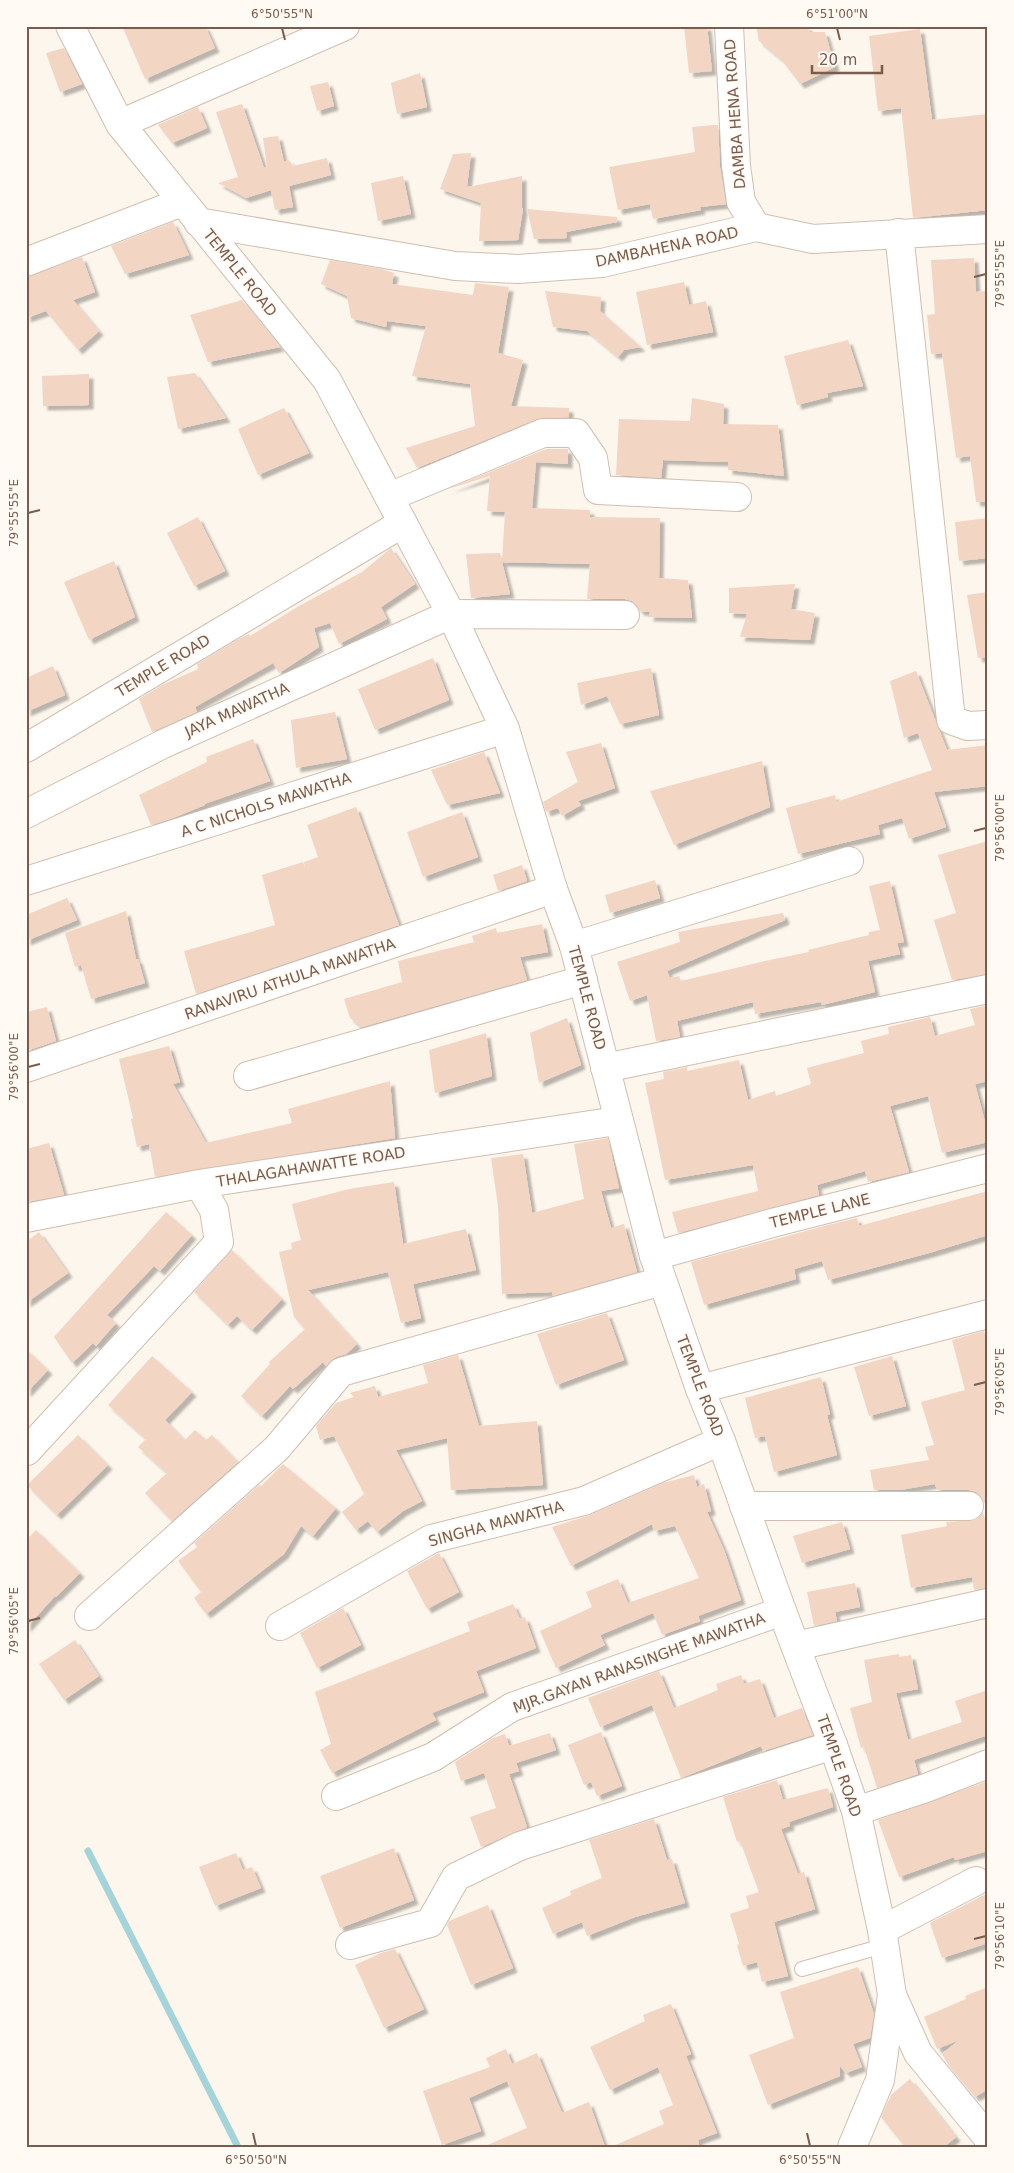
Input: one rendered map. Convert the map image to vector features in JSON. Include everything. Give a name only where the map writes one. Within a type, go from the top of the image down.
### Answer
[{"type":"street","name":"TEMPLE ROAD","points":[[70,26],[120,124],[327,380],[451,614],[505,729],[553,889],[574,946],[618,1121],[658,1268],[700,1389],[721,1440],[856,1810],[883,1938],[892,1996],[918,2053],[988,2138]]},
{"type":"street","points":[[120,124],[345,26]]},
{"type":"street","name":"DAMBA HENA ROAD","points":[[729,26],[736,166],[741,202],[756,227]]},
{"type":"street","points":[[26,262],[190,212]]},
{"type":"street","name":"DAMBAHENA ROAD","points":[[190,212],[455,266],[518,269],[602,263],[756,227],[813,239],[988,228]]},
{"type":"street","points":[[899,233],[951,720],[968,726],[988,724]]},
{"type":"street","points":[[389,497],[543,433],[576,433],[593,458],[598,490],[737,497]]},
{"type":"street","name":"TEMPLE ROAD","points":[[26,748],[403,523]]},
{"type":"street","points":[[451,614],[625,614]]},
{"type":"street","name":"JAYA MAWATHA","points":[[26,814],[163,744],[451,614]]},
{"type":"street","name":"A C NICHOLS MAWATHA","points":[[26,880],[505,729]]},
{"type":"street","points":[[574,946],[849,861]]},
{"type":"street","name":"RANAVIRU ATHULA MAWATHA","points":[[26,1068],[553,889]]},
{"type":"street","points":[[248,1076],[583,980]]},
{"type":"street","points":[[605,1068],[988,989]]},
{"type":"street","name":"THALAGAHAWATTE ROAD","points":[[27,1451],[219,1242],[214,1210],[198,1184],[618,1121]]},
{"type":"street","name":"TEMPLE LANE","points":[[658,1268],[776,1222],[988,1168]]},
{"type":"street","points":[[26,1218],[198,1184]]},
{"type":"street","points":[[89,1616],[277,1448],[341,1372],[658,1268]]},
{"type":"street","points":[[700,1389],[988,1314]]},
{"type":"street","name":"SINGHA MAWATHA","points":[[280,1626],[431,1539],[584,1501],[721,1440]]},
{"type":"street","points":[[744,1506],[969,1506]]},
{"type":"street","points":[[796,1646],[988,1603]]},
{"type":"street","name":"MJR.GAYAN RANASINGHE MAWATHA","points":[[336,1796],[433,1757],[512,1707],[782,1611]]},
{"type":"street","points":[[350,1945],[430,1923],[456,1877],[520,1846],[833,1745]]},
{"type":"street","points":[[856,1810],[926,1788],[988,1764]]},
{"type":"street","points":[[883,1938],[976,1882]]},
{"type":"street","points":[[852,2147],[880,2080],[892,1996]]},
{"type":"lane","points":[[802,1969],[883,1938]]},
{"type":"building","points":[[122,26],[205,26],[215,48],[145,79]]},
{"type":"building","points":[[684,26],[707,26],[712,71],[689,73]]},
{"type":"building","points":[[756,26],[807,26],[810,32],[825,32],[835,67],[800,84],[781,59],[759,41]]},
{"type":"building","points":[[920,29],[932,120],[988,114],[988,210],[913,218],[901,108],[878,111],[869,36]]},
{"type":"building","points":[[64,48],[82,84],[60,92],[46,53]]},
{"type":"building","points":[[420,73],[427,107],[397,114],[391,83]]},
{"type":"building","points":[[328,82],[334,106],[317,111],[310,86]]},
{"type":"building","points":[[242,104],[264,168],[267,167],[263,138],[278,136],[284,162],[289,160],[293,166],[327,158],[331,175],[289,186],[293,207],[275,210],[271,190],[246,198],[218,183],[238,177],[216,112]]},
{"type":"building","points":[[198,107],[207,128],[172,143],[158,125]]},
{"type":"building","points":[[718,125],[720,167],[726,204],[700,207],[701,210],[653,219],[650,204],[618,210],[609,167],[695,152],[692,127]]},
{"type":"building","points":[[471,153],[467,187],[522,176],[523,208],[518,240],[479,241],[481,203],[440,189],[453,154]]},
{"type":"building","points":[[403,176],[411,214],[378,221],[371,183]]},
{"type":"building","points":[[527,209],[617,217],[617,222],[566,232],[567,238],[534,239]]},
{"type":"building","points":[[173,222],[189,255],[125,274],[111,246]]},
{"type":"building","points":[[82,257],[95,292],[73,300],[99,331],[78,350],[46,311],[26,318],[26,277]]},
{"type":"building","points":[[974,258],[976,292],[988,291],[988,502],[976,502],[970,456],[956,458],[942,353],[931,354],[927,315],[935,314],[931,260]]},
{"type":"building","points":[[330,260],[382,269],[394,273],[392,284],[473,295],[475,283],[509,287],[498,353],[523,360],[511,406],[569,408],[569,417],[537,419],[417,468],[406,448],[475,426],[470,384],[412,376],[426,326],[387,321],[386,327],[351,318],[347,296],[321,284]]},
{"type":"building","points":[[684,282],[689,305],[706,301],[713,332],[647,345],[636,292]]},
{"type":"building","points":[[545,291],[601,297],[600,311],[641,347],[624,350],[618,357],[587,331],[553,327]]},
{"type":"building","points":[[242,300],[280,347],[208,362],[190,315]]},
{"type":"building","points":[[848,340],[863,386],[827,393],[828,397],[797,405],[784,356]]},
{"type":"building","points":[[195,373],[226,418],[178,429],[167,377]]},
{"type":"building","points":[[89,374],[89,405],[43,406],[42,376]]},
{"type":"building","points":[[692,398],[724,404],[723,424],[778,425],[784,476],[728,470],[728,462],[663,460],[661,478],[616,475],[619,419],[690,421]]},
{"type":"building","points":[[284,408],[309,453],[258,475],[238,429]]},
{"type":"building","points":[[546,449],[568,449],[568,464],[536,462],[532,508],[590,510],[590,517],[660,518],[659,578],[688,580],[692,618],[649,617],[650,612],[640,611],[632,601],[625,599],[587,599],[590,564],[502,562],[510,594],[471,598],[466,554],[500,553],[502,560],[505,512],[487,511],[490,476],[448,489]]},
{"type":"building","points":[[198,517],[225,571],[194,586],[167,533]]},
{"type":"building","points":[[988,518],[988,558],[959,561],[955,522]]},
{"type":"building","points":[[391,548],[415,584],[381,607],[387,619],[339,644],[330,623],[314,628],[319,647],[279,673],[273,663],[195,707],[197,712],[152,732],[139,699],[162,685],[198,669],[197,664],[235,641],[249,634],[250,636],[299,606],[362,572]]},
{"type":"building","points":[[114,561],[135,617],[89,640],[64,582]]},
{"type":"building","points":[[795,584],[791,609],[815,613],[810,640],[740,637],[747,614],[729,613],[729,588]]},
{"type":"building","points":[[988,592],[988,657],[978,658],[967,595]]},
{"type":"building","points":[[433,658],[449,700],[375,730],[358,689]]},
{"type":"building","points":[[53,666],[65,695],[26,712],[26,678]]},
{"type":"building","points":[[651,668],[659,715],[620,724],[607,696],[581,705],[577,683]]},
{"type":"building","points":[[916,671],[947,750],[988,745],[988,786],[934,792],[946,827],[909,839],[902,818],[878,825],[880,834],[798,854],[786,808],[835,795],[836,802],[932,770],[918,733],[904,738],[890,681]]},
{"type":"building","points":[[335,712],[347,759],[296,768],[291,720]]},
{"type":"building","points":[[253,739],[270,781],[151,825],[139,795],[207,762],[206,757]]},
{"type":"building","points":[[601,743],[615,788],[578,801],[581,805],[562,816],[558,808],[546,812],[543,802],[578,782],[566,752]]},
{"type":"building","points":[[484,752],[500,793],[447,805],[431,770]]},
{"type":"building","points":[[762,761],[770,807],[674,845],[650,791]]},
{"type":"building","points":[[356,807],[399,925],[196,994],[184,951],[275,925],[262,875],[303,862],[305,868],[304,862],[318,857],[307,825]]},
{"type":"building","points":[[462,812],[478,857],[423,877],[407,832]]},
{"type":"building","points":[[988,841],[988,974],[952,980],[934,920],[956,913],[938,855]]},
{"type":"building","points":[[522,865],[527,881],[498,891],[493,875]]},
{"type":"building","points":[[655,880],[660,898],[610,913],[605,895]]},
{"type":"building","points":[[890,881],[904,942],[897,943],[900,954],[868,961],[875,992],[822,1005],[821,1002],[755,1014],[753,1002],[677,1021],[680,1037],[656,1041],[647,995],[630,1001],[617,962],[680,942],[678,932],[783,913],[785,920],[667,971],[670,978],[679,976],[681,981],[809,952],[808,950],[869,935],[869,932],[880,930],[869,886]]},
{"type":"building","points":[[67,898],[77,920],[26,941],[26,915]]},
{"type":"building","points":[[126,911],[136,959],[138,959],[145,983],[91,999],[81,965],[75,967],[65,933]]},
{"type":"building","points":[[542,924],[548,952],[520,957],[527,980],[362,1027],[350,1018],[344,999],[402,982],[398,961],[474,942],[472,936],[496,928],[497,933]]},
{"type":"building","points":[[988,1005],[988,1081],[975,1084],[988,1133],[988,1142],[942,1153],[928,1096],[890,1106],[909,1172],[868,1182],[865,1171],[817,1185],[819,1195],[678,1233],[672,1212],[758,1191],[753,1165],[665,1180],[645,1083],[664,1079],[663,1072],[687,1067],[687,1071],[739,1060],[748,1100],[775,1091],[776,1096],[811,1084],[807,1068],[864,1053],[861,1041],[889,1034],[888,1027],[930,1017],[935,1036],[975,1025],[970,1009]]},
{"type":"building","points":[[47,1007],[56,1041],[26,1051],[26,1012]]},
{"type":"building","points":[[567,1018],[581,1065],[539,1083],[530,1033]]},
{"type":"building","points":[[486,1033],[492,1076],[435,1093],[429,1050]]},
{"type":"building","points":[[169,1046],[180,1082],[173,1084],[206,1143],[292,1123],[288,1109],[390,1081],[395,1138],[155,1177],[149,1144],[137,1147],[131,1119],[133,1118],[119,1059]]},
{"type":"building","points":[[608,1138],[619,1188],[601,1191],[611,1228],[624,1224],[637,1272],[553,1296],[552,1292],[502,1294],[498,1206],[491,1158],[523,1154],[532,1213],[584,1199],[574,1144]]},
{"type":"building","points":[[49,1143],[64,1195],[26,1202],[26,1149]]},
{"type":"building","points":[[394,1182],[403,1244],[466,1229],[476,1270],[413,1284],[421,1318],[401,1323],[388,1272],[308,1290],[357,1344],[346,1354],[336,1357],[326,1366],[323,1362],[293,1389],[290,1386],[262,1416],[241,1396],[270,1364],[269,1362],[305,1329],[294,1317],[279,1252],[292,1249],[291,1243],[301,1240],[292,1204],[349,1189]]},
{"type":"building","points":[[988,1191],[988,1235],[828,1280],[822,1261],[794,1269],[796,1279],[704,1305],[691,1262],[857,1218],[859,1226]]},
{"type":"building","points":[[166,1212],[192,1235],[160,1271],[154,1266],[107,1315],[116,1323],[96,1346],[93,1343],[72,1363],[54,1337]]},
{"type":"building","points":[[39,1232],[68,1273],[26,1303],[26,1242]]},
{"type":"building","points":[[232,1250],[282,1299],[252,1330],[237,1316],[228,1325],[194,1292]]},
{"type":"building","points":[[607,1313],[624,1360],[556,1385],[537,1334]]},
{"type":"building","points":[[984,1331],[988,1345],[988,1503],[984,1503],[976,1492],[969,1490],[937,1490],[935,1484],[900,1490],[874,1490],[870,1470],[929,1460],[925,1447],[934,1445],[921,1402],[965,1390],[952,1340]]},
{"type":"building","points":[[26,1349],[48,1370],[26,1393]]},
{"type":"building","points":[[458,1355],[479,1426],[537,1421],[543,1485],[451,1490],[447,1438],[396,1450],[422,1501],[403,1511],[377,1532],[368,1521],[356,1530],[342,1512],[364,1494],[334,1436],[320,1440],[316,1426],[336,1403],[354,1397],[350,1393],[375,1386],[378,1397],[428,1383],[423,1365]]},
{"type":"building","points":[[152,1356],[192,1392],[165,1420],[185,1440],[195,1430],[206,1440],[212,1435],[238,1462],[172,1521],[145,1493],[167,1473],[138,1447],[146,1439],[108,1405]]},
{"type":"building","points":[[892,1356],[906,1406],[869,1416],[854,1367]]},
{"type":"building","points":[[821,1377],[830,1414],[827,1415],[837,1455],[774,1472],[765,1436],[755,1438],[745,1398]]},
{"type":"building","points":[[78,1435],[108,1465],[57,1515],[27,1485]]},
{"type":"building","points":[[283,1464],[336,1508],[313,1536],[301,1526],[284,1554],[206,1614],[194,1598],[201,1592],[178,1561],[197,1547],[194,1543],[259,1485],[261,1486]]},
{"type":"building","points":[[694,1475],[697,1487],[704,1484],[711,1511],[707,1512],[724,1550],[741,1600],[698,1616],[700,1621],[662,1635],[653,1613],[600,1635],[605,1645],[556,1668],[540,1631],[592,1607],[586,1592],[618,1579],[628,1603],[699,1578],[675,1526],[654,1531],[652,1524],[571,1566],[552,1527],[590,1515],[663,1483]]},
{"type":"building","points":[[983,1512],[988,1532],[988,1588],[974,1590],[972,1577],[911,1588],[901,1535],[947,1526],[946,1522],[976,1520]]},
{"type":"building","points":[[842,1522],[850,1549],[802,1563],[793,1536]]},
{"type":"building","points":[[36,1530],[80,1573],[55,1596],[26,1628],[26,1540]]},
{"type":"building","points":[[439,1553],[459,1592],[427,1609],[407,1571]]},
{"type":"building","points":[[855,1583],[860,1607],[835,1612],[837,1621],[814,1626],[807,1592]]},
{"type":"building","points":[[513,1604],[520,1619],[525,1617],[536,1648],[476,1671],[484,1692],[432,1713],[436,1720],[332,1773],[320,1750],[331,1744],[315,1692],[470,1631],[467,1622]]},
{"type":"building","points":[[343,1608],[361,1645],[317,1668],[300,1633]]},
{"type":"building","points":[[75,1640],[99,1676],[64,1700],[39,1664]]},
{"type":"building","points":[[899,1654],[899,1657],[911,1655],[918,1689],[896,1693],[908,1740],[962,1722],[955,1701],[988,1690],[988,1735],[914,1760],[918,1774],[877,1788],[864,1747],[861,1748],[850,1708],[872,1702],[864,1660]]},
{"type":"building","points":[[659,1671],[674,1708],[718,1690],[716,1684],[741,1675],[744,1684],[760,1679],[774,1718],[802,1708],[813,1735],[763,1751],[761,1746],[681,1778],[652,1705],[600,1727],[588,1698]]},
{"type":"building","points":[[601,1732],[622,1786],[597,1796],[591,1782],[584,1785],[568,1745]]},
{"type":"building","points":[[550,1733],[556,1750],[516,1763],[519,1771],[509,1774],[527,1827],[481,1847],[470,1817],[496,1808],[484,1773],[461,1781],[455,1762],[493,1738],[505,1734],[509,1746]]},
{"type":"building","points":[[777,1780],[783,1800],[828,1788],[833,1807],[789,1822],[790,1826],[781,1829],[798,1874],[804,1872],[815,1909],[774,1922],[788,1976],[762,1982],[757,1962],[743,1966],[730,1914],[749,1908],[746,1896],[759,1892],[740,1841],[737,1842],[723,1797]]},
{"type":"building","points":[[988,1781],[988,1851],[955,1860],[954,1857],[899,1877],[878,1820]]},
{"type":"building","points":[[654,1819],[667,1860],[672,1859],[685,1903],[635,1917],[587,1936],[582,1922],[553,1934],[542,1908],[571,1895],[570,1891],[602,1878],[589,1840]]},
{"type":"building","points":[[394,1848],[414,1900],[340,1928],[320,1876]]},
{"type":"building","points":[[236,1853],[243,1870],[252,1867],[261,1888],[215,1906],[199,1867]]},
{"type":"building","points":[[988,1893],[988,1943],[942,1958],[930,1923]]},
{"type":"building","points":[[488,1905],[513,1968],[471,1985],[447,1925],[449,1921]]},
{"type":"building","points":[[395,1949],[424,2009],[384,2028],[355,1965]]},
{"type":"building","points":[[858,1967],[874,2014],[870,2038],[853,2044],[862,2067],[846,2073],[840,2066],[840,2076],[768,2105],[749,2055],[794,2038],[780,1992]]},
{"type":"building","points":[[988,1987],[988,2089],[975,2097],[949,2066],[942,2054],[959,2040],[937,2049],[924,2017],[966,1999],[965,1996]]},
{"type":"building","points":[[671,2004],[691,2054],[686,2056],[717,2133],[698,2140],[699,2147],[611,2147],[664,2124],[659,2111],[673,2105],[658,2067],[610,2090],[590,2047],[645,2021],[643,2015]]},
{"type":"building","points":[[506,2049],[512,2064],[537,2053],[562,2113],[589,2102],[605,2147],[483,2147],[527,2128],[507,2081],[469,2098],[481,2131],[442,2145],[423,2091],[490,2067],[486,2058]]},
{"type":"building","points":[[910,2079],[956,2137],[944,2147],[905,2147],[881,2117],[891,2095]]},
{"type":"waterway","points":[[88,1851],[238,2147]]}]
